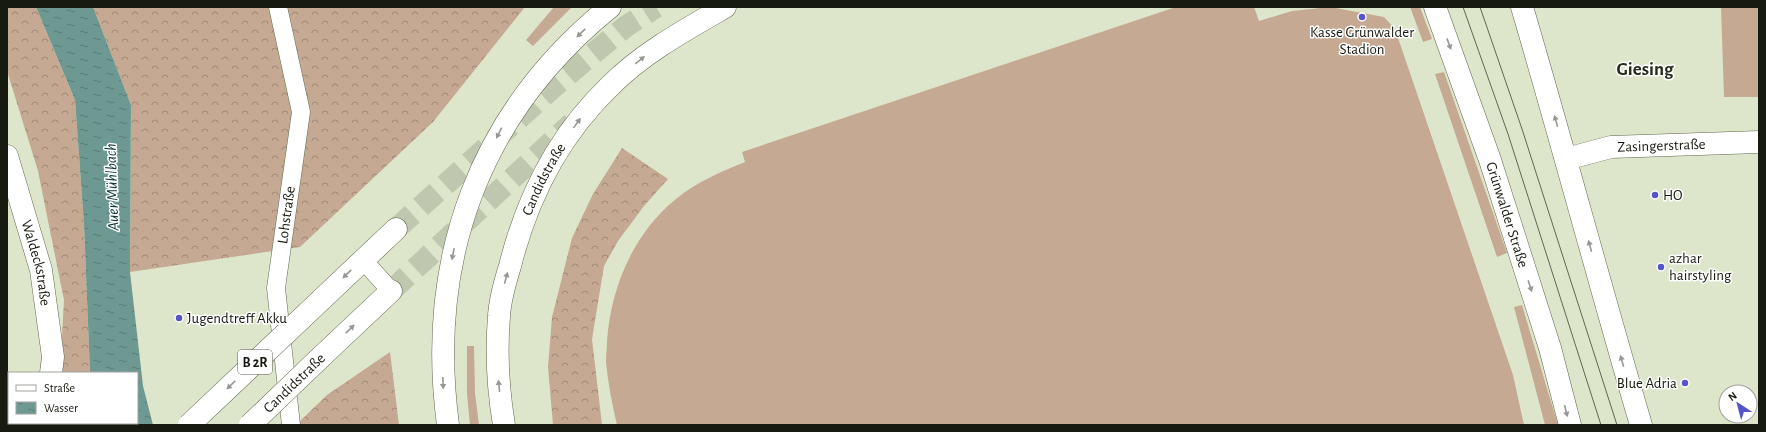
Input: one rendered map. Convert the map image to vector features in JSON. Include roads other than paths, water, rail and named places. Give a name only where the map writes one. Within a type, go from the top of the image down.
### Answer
[{"type":"main road","points":[[448,425],[443,389],[442,350],[444,311],[453,251],[466,207],[483,165],[503,126],[529,89],[558,54],[592,21],[610,7]]},
{"type":"main road","name":"Candidstraße","points":[[504,425],[498,370],[499,316],[504,289],[517,239],[538,185],[559,148],[610,85],[652,51],[724,7]]},
{"type":"main road","name":"Grünwalder Straße","points":[[1435,7],[1490,160],[1550,348],[1570,425]]},
{"type":"main road","points":[[1522,7],[1641,425]]},
{"type":"main road","name":"Zasingerstraße","points":[[1566,159],[1611,147],[1759,142]]},
{"type":"main road","name":"Waldeckstraße","points":[[7,156],[40,270],[53,357],[51,372]]},
{"type":"main road","name":"B 2R","points":[[189,425],[396,229]]},
{"type":"main road","name":"Candidstraße","points":[[250,425],[391,291]]},
{"type":"lane","name":"Lohstraße","points":[[278,7],[301,112],[276,288],[291,425]]},
{"type":"lane","points":[[363,260],[391,291]]},
{"type":"water","name":"Auer Mühlbach","points":[[36,7],[93,7],[131,105],[130,272],[143,386],[153,425],[95,425],[138,424],[138,372],[90,372],[84,224],[75,100]]},
{"type":"tunnel","points":[[396,229],[558,83],[625,27],[656,7]]},
{"type":"tunnel","points":[[391,291],[572,123]]},
{"type":"tram line","points":[[1463,7],[1508,134],[1601,425]]},
{"type":"tram line","points":[[1480,7],[1522,129],[1617,425]]},
{"type":"place","name":"Kasse Grünwalder Stadion","points":[[1362,17]]},
{"type":"place","name":"HO","points":[[1655,195]]},
{"type":"place","name":"azhar hairstyling","points":[[1661,267]]},
{"type":"place","name":"Jugendtreff Akku","points":[[179,318]]},
{"type":"place","name":"Blue Adria","points":[[1685,383]]},
{"type":"district","name":"Giesing","points":[[1645,68]]}]
